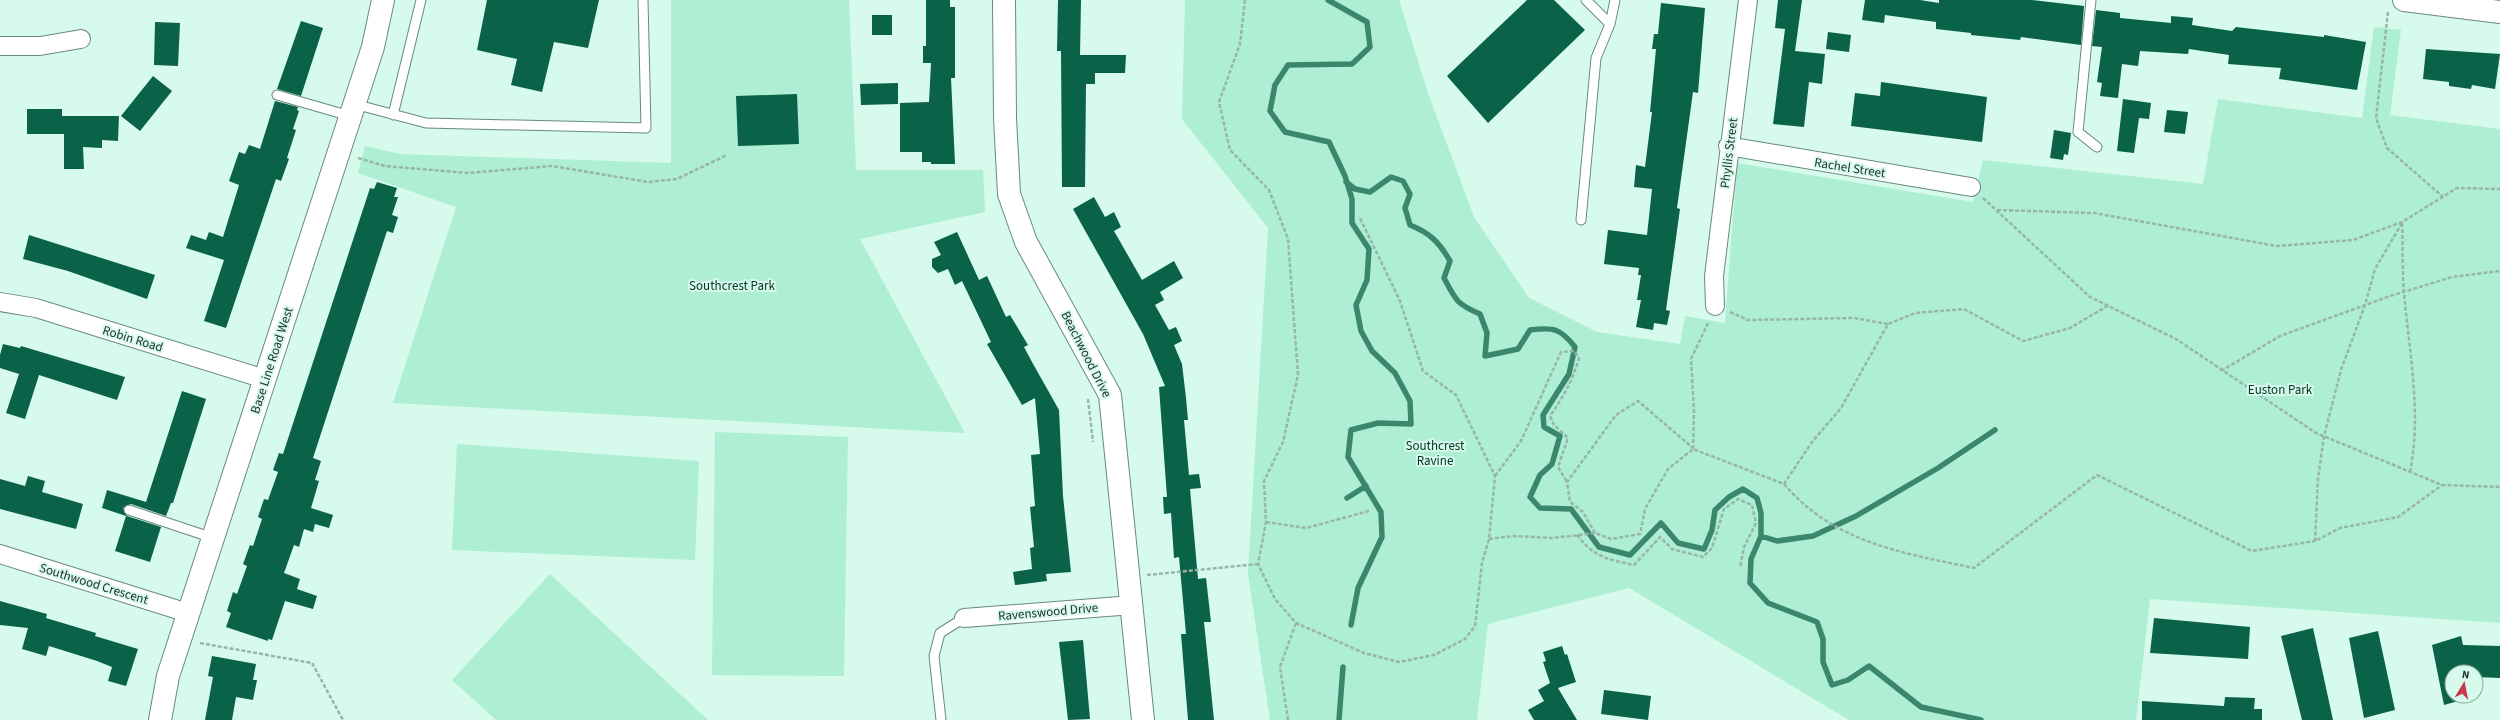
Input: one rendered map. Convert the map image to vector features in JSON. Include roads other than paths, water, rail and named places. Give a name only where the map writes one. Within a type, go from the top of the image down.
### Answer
[{"type":"street","name":"Base Line Road West","points":[[160,720],[168,676],[373,47],[383,0]]},
{"type":"street","name":"Beachwood Drive","points":[[1004,0],[1005,118],[1009,194],[1026,242],[1110,395],[1133,605],[1143,720]]},
{"type":"street","name":"Phyllis Street","points":[[1716,306],[1714,276],[1728,146],[1748,0]]},
{"type":"street","points":[[2401,2],[2500,12]]},
{"type":"street","points":[[0,46],[40,46],[81,39]]},
{"type":"street","name":"Rachel Street","points":[[1728,146],[1971,187]]},
{"type":"street","name":"Robin Road","points":[[0,302],[36,308],[265,379]]},
{"type":"street","name":"Southwood Crescent","points":[[0,554],[188,613]]},
{"type":"street","name":"Ravenswood Drive","points":[[964,618],[1133,605]]},
{"type":"lane","points":[[393,115],[421,0]]},
{"type":"lane","points":[[277,95],[352,110],[393,115],[426,123],[646,128],[644,0]]},
{"type":"lane","points":[[1586,0],[1610,24]]},
{"type":"lane","points":[[1582,220],[1596,58],[1610,24],[1615,0]]},
{"type":"lane","points":[[2091,0],[2078,132],[2098,147]]},
{"type":"lane","points":[[129,510],[212,538]]},
{"type":"lane","points":[[941,720],[934,656],[940,633],[964,618]]},
{"type":"waterway","points":[[1328,0],[1367,22],[1370,47],[1352,64],[1288,65],[1275,85],[1270,111],[1285,132],[1329,142],[1345,176],[1352,199],[1352,223],[1369,249],[1367,280],[1356,305],[1361,331],[1372,351],[1395,373],[1410,401],[1411,424],[1378,423],[1351,430],[1348,457],[1381,512],[1382,537],[1358,588],[1351,625]]},
{"type":"waterway","points":[[1346,182],[1355,189],[1370,192],[1391,177],[1403,181],[1410,194],[1405,208],[1410,225],[1429,235],[1442,248],[1450,261],[1444,278],[1451,292],[1458,301],[1480,314],[1487,333],[1485,356],[1518,349],[1530,330],[1538,329],[1556,330],[1565,336],[1575,347],[1569,374],[1543,415],[1544,427],[1560,436],[1552,464],[1540,475],[1530,497],[1540,508],[1571,509],[1599,547],[1630,555],[1661,523],[1678,543],[1704,549],[1712,530],[1715,510],[1729,497],[1743,489],[1757,498],[1761,513],[1761,536],[1751,559],[1750,583],[1768,603],[1817,622],[1823,639],[1823,662],[1832,685],[1848,680],[1869,666],[1921,707],[1981,720]]},
{"type":"waterway","points":[[1761,536],[1777,541],[1813,536],[1856,516],[1938,468],[1995,430]]},
{"type":"waterway","points":[[1347,498],[1366,486]]},
{"type":"waterway","points":[[1339,720],[1343,667]]},
{"type":"park label","name":"Southcrest Park","points":[[732,285]]},
{"type":"park label","name":"Euston Park","points":[[2280,389]]},
{"type":"park label","name":"Southcrest Ravine","points":[[1435,452]]}]
